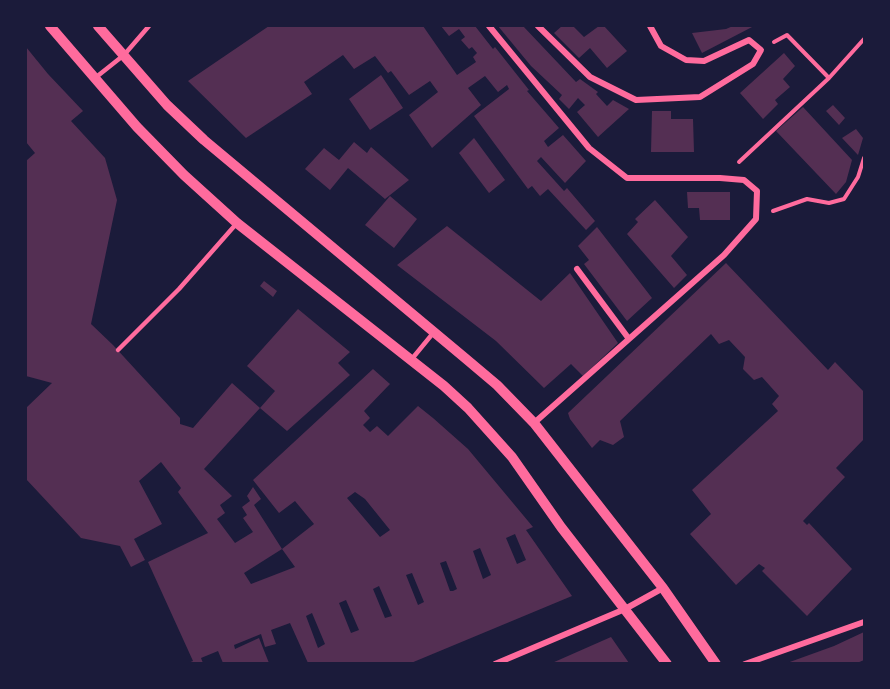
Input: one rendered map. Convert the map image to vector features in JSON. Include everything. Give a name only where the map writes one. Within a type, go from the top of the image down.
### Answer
[{"type":"street","points":[[50,26],[145,135],[184,175],[237,223],[444,386],[491,432],[512,457],[561,527],[667,663]]},
{"type":"street","points":[[98,26],[166,105],[204,140],[497,385],[534,423],[663,588],[716,663]]},
{"type":"street","points":[[489,26],[589,148],[627,178],[744,180],[757,191],[756,219],[724,255],[534,423]]},
{"type":"street","points":[[538,26],[590,77],[636,100],[700,97],[753,64],[761,50],[749,40],[704,61],[686,60],[662,46],[650,26]]},
{"type":"street","points":[[577,269],[629,339]]},
{"type":"street","points":[[495,663],[625,609],[663,588]]},
{"type":"street","points":[[745,663],[864,622]]},
{"type":"lane","points":[[95,78],[123,55],[149,26]]},
{"type":"lane","points":[[118,350],[179,289],[237,223]]},
{"type":"lane","points":[[411,360],[434,332]]},
{"type":"path","points":[[787,35],[828,78]]},
{"type":"path","points":[[734,167],[828,78],[864,39]]},
{"type":"path","points":[[756,219],[807,199],[829,203],[844,200],[858,177],[864,158]]},
{"type":"building","points":[[269,26],[423,26],[457,75],[476,62],[473,57],[477,53],[472,47],[469,49],[461,40],[465,37],[459,29],[449,36],[441,26],[475,26],[493,49],[495,47],[529,90],[527,91],[559,128],[544,141],[548,147],[563,135],[586,161],[565,183],[541,157],[537,161],[564,191],[567,188],[595,221],[586,230],[548,189],[540,196],[532,186],[528,189],[474,116],[509,89],[507,85],[498,92],[485,76],[468,88],[481,105],[432,148],[409,115],[438,92],[430,81],[409,95],[391,71],[388,73],[375,56],[354,69],[343,55],[304,82],[312,94],[246,138],[188,81]]},
{"type":"building","points":[[498,26],[523,26],[576,82],[580,79],[598,92],[596,94],[607,106],[613,100],[629,109],[598,137],[577,112],[585,105],[578,98],[569,109],[559,99],[562,95],[531,66]]},
{"type":"building","points":[[562,26],[573,26],[584,37],[599,26],[604,26],[627,51],[607,68],[590,48],[579,58],[554,33]]},
{"type":"building","points":[[733,26],[754,26],[702,53],[692,33],[726,29]]},
{"type":"building","points":[[26,47],[83,111],[71,121],[105,158],[117,200],[91,324],[180,418],[180,424],[193,428],[232,383],[260,408],[204,469],[232,496],[220,505],[225,513],[217,519],[235,543],[253,532],[243,518],[247,515],[242,507],[250,501],[247,496],[253,487],[261,499],[254,505],[282,549],[314,524],[295,501],[279,513],[253,480],[373,369],[390,384],[364,411],[370,418],[363,425],[370,432],[377,426],[388,436],[418,406],[433,418],[468,449],[533,527],[526,530],[572,596],[411,663],[308,663],[290,623],[271,630],[276,644],[265,647],[261,634],[234,645],[235,649],[259,638],[269,663],[223,663],[218,651],[201,658],[203,663],[188,663],[193,661],[148,562],[208,533],[178,492],[181,488],[161,462],[139,481],[162,524],[134,539],[145,560],[131,567],[120,546],[81,538],[26,479],[26,408],[52,383],[26,376],[26,161],[35,153],[26,142]],"holes":[[[355,492],[365,499],[390,530],[380,537],[347,498]],[[515,534],[526,560],[517,564],[506,538]],[[480,548],[491,575],[483,579],[473,551]],[[282,549],[295,567],[251,584],[244,573]],[[446,561],[457,589],[450,591],[440,563]],[[412,573],[424,602],[418,605],[406,575]],[[379,586],[392,616],[385,618],[373,589]],[[346,600],[359,630],[351,633],[339,603]],[[312,613],[325,644],[318,648],[306,616]]]},
{"type":"building","points":[[784,53],[795,66],[783,79],[790,87],[775,100],[778,104],[763,119],[740,93]]},
{"type":"building","points":[[381,75],[403,108],[370,130],[349,99]]},
{"type":"building","points":[[833,105],[845,118],[839,125],[826,111]]},
{"type":"building","points":[[803,107],[852,160],[846,182],[836,194],[776,131]]},
{"type":"building","points":[[652,111],[671,111],[671,119],[693,119],[694,152],[651,152]]},
{"type":"building","points":[[856,129],[863,138],[858,155],[842,138]]},
{"type":"building","points":[[474,138],[505,180],[489,193],[459,153]]},
{"type":"building","points":[[354,142],[367,153],[371,147],[409,180],[385,199],[348,168],[330,190],[305,169],[324,148],[339,160]]},
{"type":"building","points":[[687,192],[730,192],[730,220],[700,220],[699,208],[688,208]]},
{"type":"building","points":[[390,196],[417,219],[394,248],[365,225]]},
{"type":"building","points":[[655,200],[688,237],[671,256],[687,275],[674,288],[627,234],[638,222],[635,219]]},
{"type":"building","points":[[447,226],[541,301],[570,273],[618,343],[583,376],[571,364],[544,388],[496,341],[397,265]]},
{"type":"building","points":[[597,227],[652,298],[627,321],[584,264],[589,260],[578,246]]},
{"type":"building","points":[[726,263],[828,370],[835,362],[864,392],[864,439],[836,468],[845,477],[803,521],[807,525],[809,523],[852,569],[807,616],[762,571],[765,568],[759,564],[736,585],[690,534],[711,514],[692,490],[778,411],[772,404],[779,396],[762,377],[754,380],[743,369],[745,357],[729,340],[719,344],[711,334],[620,421],[624,437],[613,445],[600,440],[592,448],[568,413]]},
{"type":"building","points":[[264,281],[277,291],[273,297],[260,286]]},
{"type":"building","points":[[298,309],[350,352],[338,363],[350,375],[287,431],[260,408],[275,391],[247,366]]},
{"type":"building","points":[[864,632],[864,660],[857,663],[787,663],[834,646]]},
{"type":"building","points":[[611,637],[629,663],[552,663]]}]
